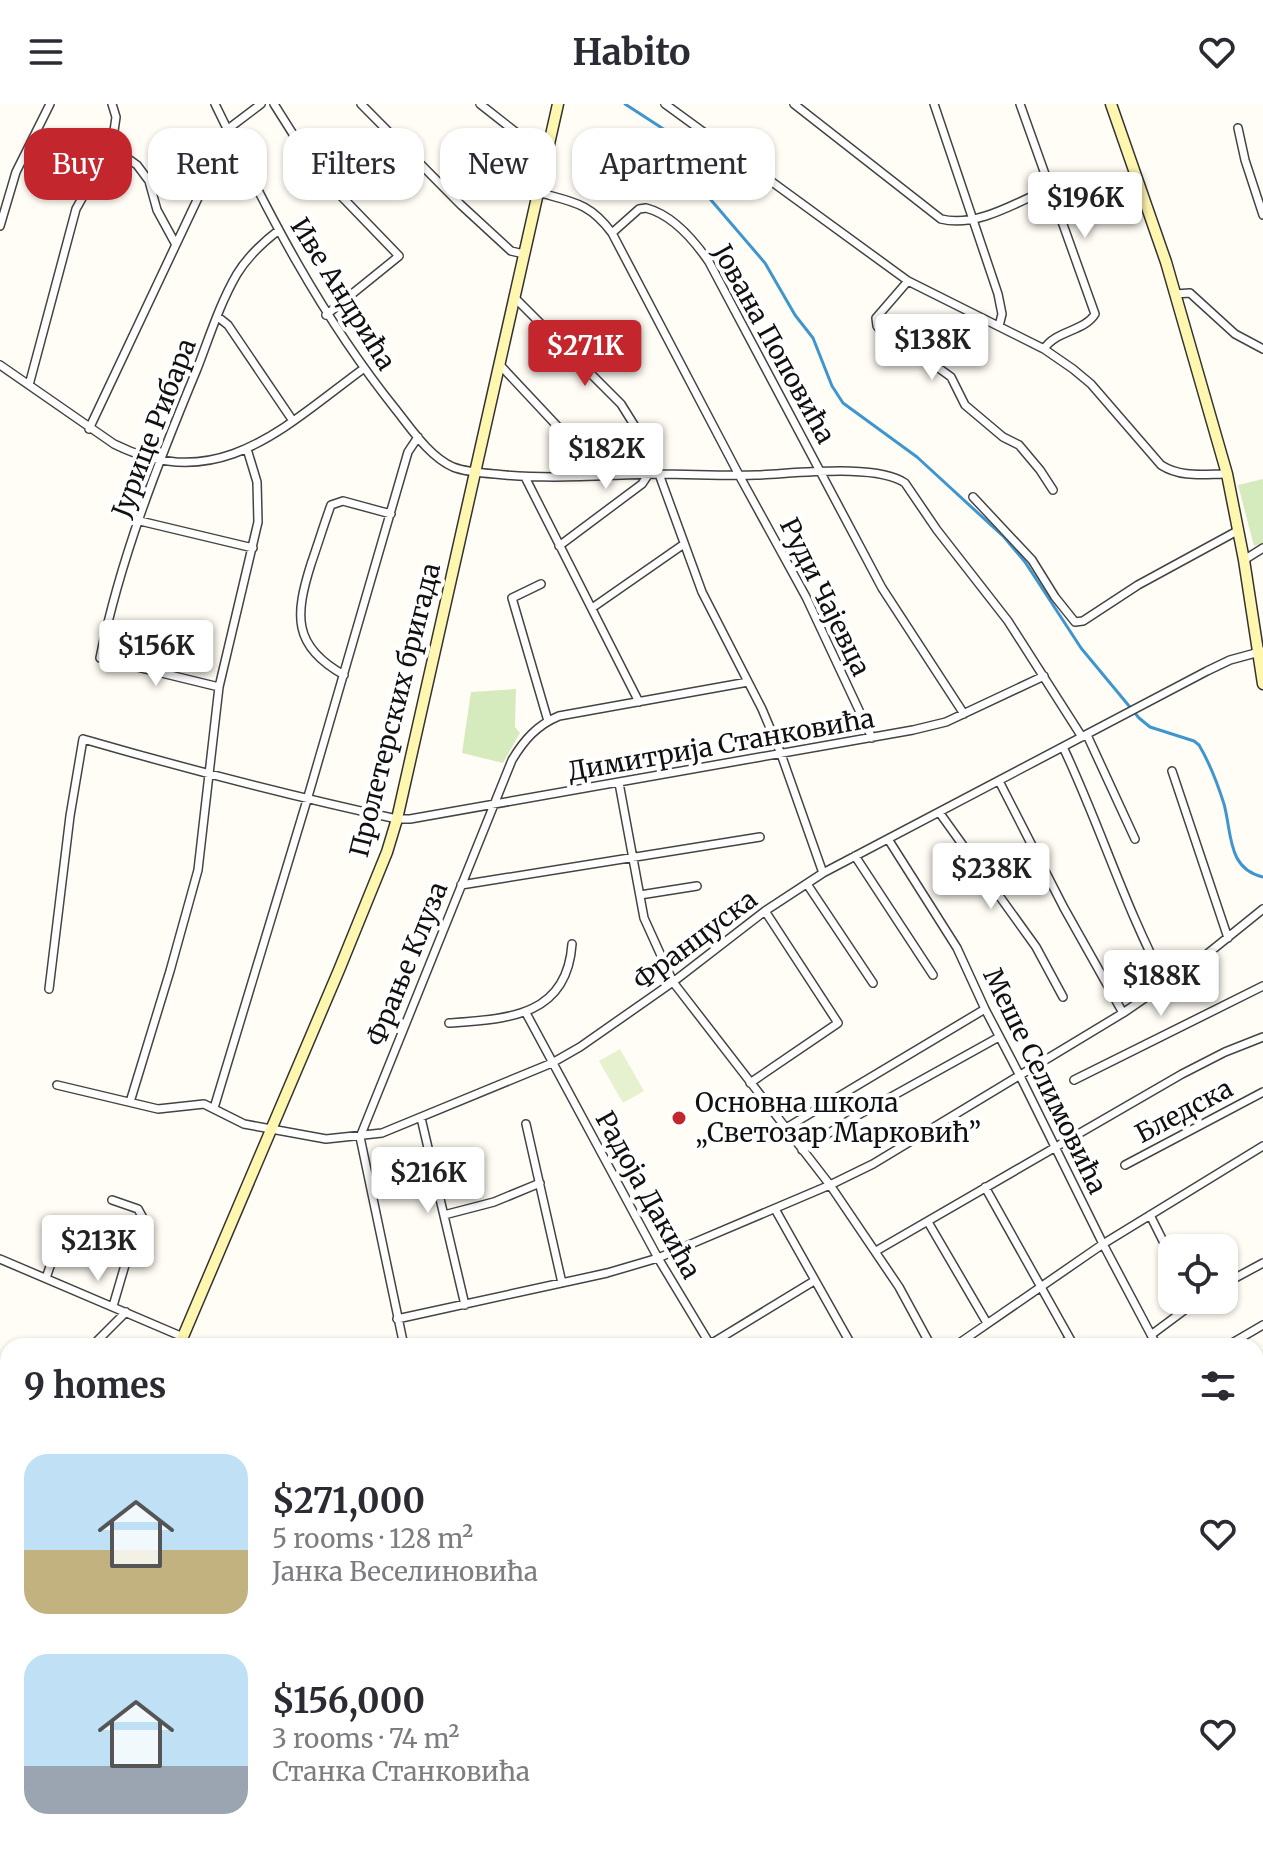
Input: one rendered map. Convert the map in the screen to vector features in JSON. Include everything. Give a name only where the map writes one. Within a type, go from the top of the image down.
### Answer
[{"type":"street","points":[[0,226],[16,172],[50,104]]},
{"type":"street","points":[[112,104],[116,117],[114,128]]},
{"type":"street","name":"Иве Андрића","points":[[215,104],[228,128]]},
{"type":"street","points":[[234,128],[261,104]]},
{"type":"street","points":[[274,104],[315,169],[399,256],[326,315]]},
{"type":"street","points":[[361,104],[511,251],[524,254]]},
{"type":"street","points":[[480,104],[511,128]]},
{"type":"street","name":"Пролетерских бригада","points":[[552,128],[558,104]]},
{"type":"street","points":[[665,104],[908,281],[1044,349],[1091,384],[1161,465],[1183,474],[1227,474]]},
{"type":"street","points":[[794,104],[931,214],[951,221],[974,220],[1050,188]]},
{"type":"street","points":[[934,104],[1001,306],[999,326]]},
{"type":"street","points":[[1020,104],[1095,314],[1088,323],[1050,340],[1044,349]]},
{"type":"street","points":[[1111,104],[1175,294],[1227,474],[1260,652],[1263,684]]},
{"type":"street","points":[[1238,128],[1245,160],[1259,186],[1263,215]]},
{"type":"street","points":[[132,162],[149,181],[157,210],[175,243]]},
{"type":"street","name":"Руди Чајевца","points":[[556,198],[590,209],[600,216],[612,233],[800,585],[872,738]]},
{"type":"street","points":[[29,385],[81,200]]},
{"type":"street","points":[[89,429],[196,200]]},
{"type":"street","name":"Иве Андрића","points":[[264,200],[326,315],[363,369],[418,437],[449,465],[475,472],[525,477],[739,475],[803,471],[893,477],[905,483],[937,530],[1008,621],[1044,676]]},
{"type":"street","name":"Пролетерских бригада","points":[[182,1338],[273,1130],[387,852],[397,819],[535,200]]},
{"type":"street","name":"Јована Поповића","points":[[612,233],[639,209],[646,208],[670,221],[696,244],[709,262],[821,473]]},
{"type":"street","name":"Јурице Рибара","points":[[219,687],[100,658],[109,618],[160,460],[218,317],[236,275],[251,255],[279,230]]},
{"type":"street","points":[[908,281],[876,318],[880,331],[888,340],[922,356],[951,377],[965,405],[1003,437],[1019,445],[1053,490]]},
{"type":"street","points":[[1175,294],[1190,293],[1235,334],[1263,349]]},
{"type":"street","points":[[515,298],[629,413],[659,474],[702,592],[781,754],[823,873]]},
{"type":"street","points":[[218,317],[236,336],[293,421]]},
{"type":"street","points":[[0,365],[89,429],[130,452],[180,462],[212,460],[272,437],[363,369]]},
{"type":"street","points":[[500,365],[559,428]]},
{"type":"street","points":[[57,1085],[158,1109],[188,1103],[214,1108],[408,452],[418,437]]},
{"type":"street","points":[[130,1102],[198,870],[219,687],[258,522],[259,495],[247,449]]},
{"type":"street","points":[[821,473],[882,588],[964,714]]},
{"type":"street","points":[[559,546],[642,484],[648,475]]},
{"type":"street","points":[[525,477],[639,702]]},
{"type":"street","points":[[973,497],[1018,543],[1075,622],[1083,621],[1149,578],[1239,530]]},
{"type":"street","points":[[344,675],[325,663],[306,641],[300,619],[302,593],[331,505],[343,501],[391,514]]},
{"type":"street","points":[[140,521],[253,548]]},
{"type":"street","points":[[592,608],[684,544]]},
{"type":"street","points":[[1244,560],[1263,548]]},
{"type":"street","points":[[541,584],[512,598],[548,721],[559,716],[748,682]]},
{"type":"street","name":"Француска","points":[[214,1108],[234,1120],[273,1130],[326,1139],[360,1137],[382,1133],[421,1118],[552,1063],[608,1028],[765,911],[823,873],[1215,667],[1260,652]]},
{"type":"street","points":[[1044,676],[1084,736],[1135,839]]},
{"type":"street","name":"Димитрија Станковића","points":[[49,989],[70,816],[83,739],[208,775],[397,819],[492,807],[946,722],[1044,676]]},
{"type":"street","name":"Фрање Клуза","points":[[360,1137],[492,807],[521,745],[548,721]]},
{"type":"street","points":[[1063,747],[1090,803],[1097,830],[1132,914],[1166,984]]},
{"type":"street","points":[[1172,771],[1228,938]]},
{"type":"street","points":[[999,781],[1064,908],[1123,1013]]},
{"type":"street","points":[[619,783],[651,936],[673,982],[830,1185],[876,1251],[926,1338]]},
{"type":"street","points":[[939,812],[1036,947],[1063,997]]},
{"type":"street","points":[[461,885],[633,860],[760,837]]},
{"type":"street","name":"Меше Селимовића","points":[[888,839],[946,928],[1153,1338]]},
{"type":"street","points":[[855,856],[933,975]]},
{"type":"street","points":[[807,884],[873,983]]},
{"type":"street","points":[[640,895],[697,886]]},
{"type":"street","points":[[397,1319],[562,1283],[658,1258],[830,1185],[873,1164],[1123,1013],[1228,938],[1263,909]]},
{"type":"street","points":[[750,1083],[838,1023],[765,911]]},
{"type":"street","points":[[449,1023],[494,1020],[526,1013],[545,1000],[563,979],[571,960],[572,944]]},
{"type":"street","points":[[1074,1080],[1263,986]]},
{"type":"street","points":[[786,1128],[985,1009]]},
{"type":"street","name":"Радоја Дакића","points":[[526,1013],[658,1258],[705,1338]]},
{"type":"street","points":[[802,1150],[999,1037]]},
{"type":"street","points":[[876,1251],[1182,1074],[1263,1037]]},
{"type":"street","name":"Бледска","points":[[1125,1165],[1263,1092]]},
{"type":"street","points":[[421,1118],[465,1305]]},
{"type":"street","points":[[526,1124],[562,1283]]},
{"type":"street","points":[[360,1137],[402,1338]]},
{"type":"street","points":[[966,1338],[1103,1244],[1263,1146]]},
{"type":"street","points":[[444,1215],[494,1202],[540,1183]]},
{"type":"street","points":[[985,1187],[1069,1338]]},
{"type":"street","points":[[112,1200],[138,1209],[143,1218],[130,1248],[113,1306]]},
{"type":"street","points":[[775,1209],[847,1338]]},
{"type":"street","points":[[1150,1215],[1160,1234]]},
{"type":"street","points":[[46,1278],[66,1220]]},
{"type":"street","points":[[928,1222],[987,1323]]},
{"type":"street","points":[[0,1259],[113,1306],[175,1338]]},
{"type":"street","points":[[1238,1276],[1263,1263]]},
{"type":"street","points":[[720,1338],[814,1281]]},
{"type":"street","points":[[100,1338],[126,1312]]},
{"type":"street","points":[[1151,1335],[1177,1314]]},
{"type":"street","points":[[1241,1338],[1263,1325]]},
{"type":"green space","points":[[1263,479],[1263,543],[1254,546],[1238,485]]},
{"type":"green space","points":[[516,689],[515,727],[520,733],[503,763],[462,753],[471,692]]},
{"type":"green space","points":[[620,1049],[644,1091],[623,1103],[599,1061]]},
{"type":"waterway","points":[[625,104],[665,130],[686,155],[711,200],[765,263],[795,315],[813,338],[832,386],[843,403],[917,457],[1004,537],[1025,562],[1081,648],[1139,718],[1150,727],[1199,745],[1222,797],[1237,858],[1251,873],[1263,877]]},
{"type":"place","name":"Основна школа „Светозар Марковић”","points":[[679,1118]]}]
